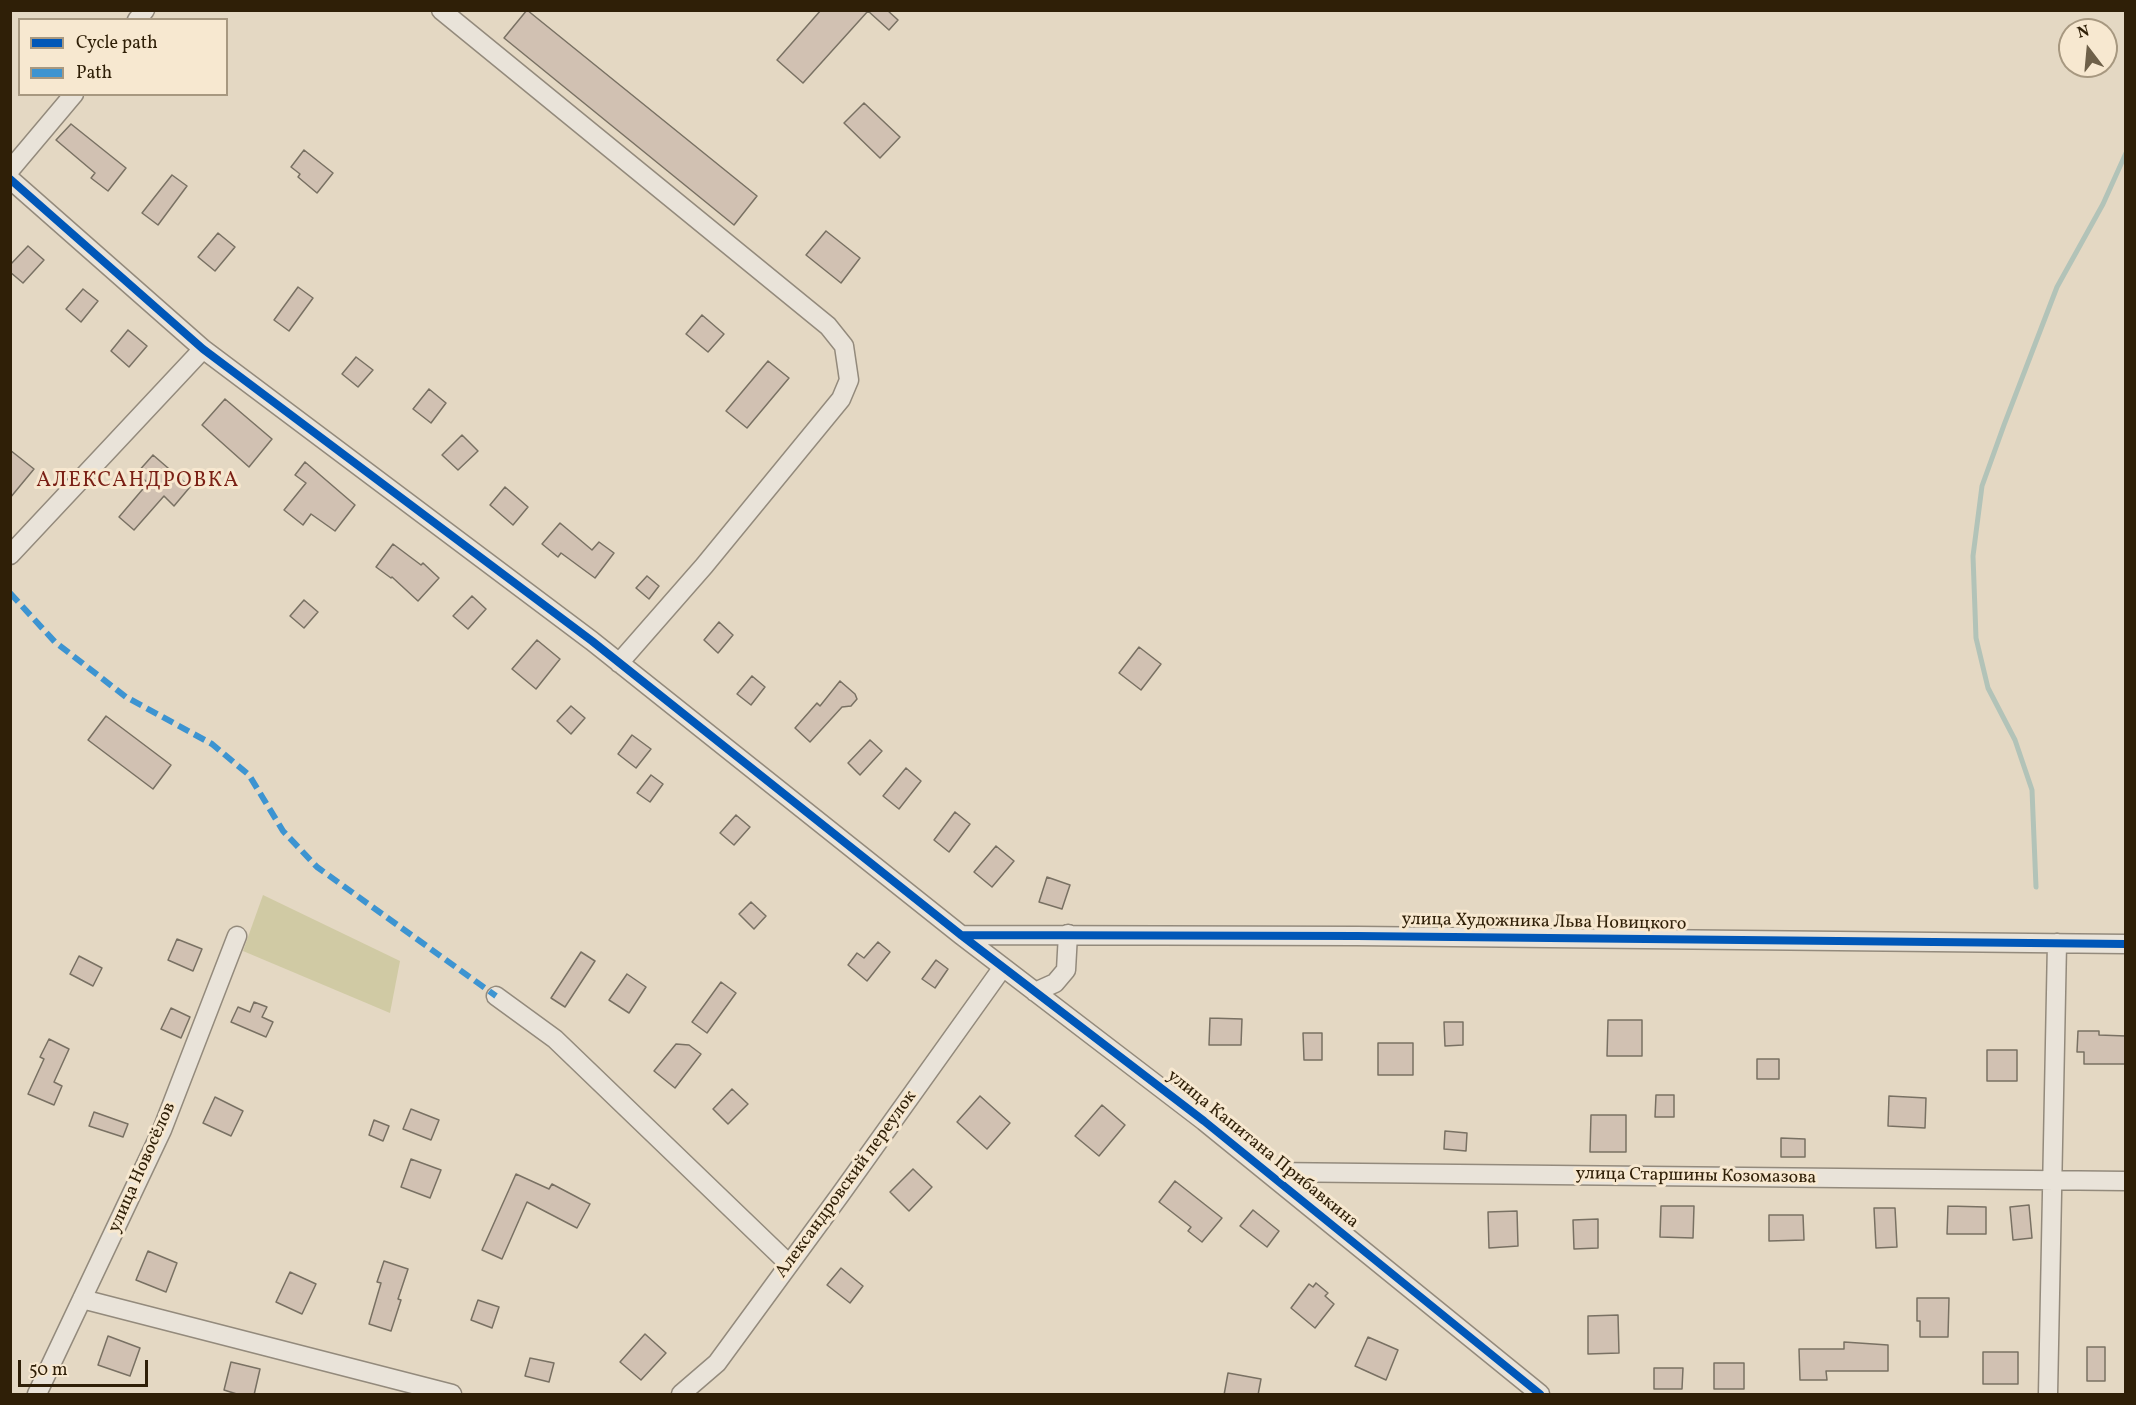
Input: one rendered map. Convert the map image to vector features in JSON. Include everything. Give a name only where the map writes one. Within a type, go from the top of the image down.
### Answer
[{"type":"street","points":[[441,10],[828,326],[844,346],[849,380],[841,399],[704,566],[619,663]]},
{"type":"street","points":[[10,170],[72,96]]},
{"type":"street","name":"улица Капитана Прибавкина","points":[[10,179],[203,350],[619,663],[961,935],[1204,1121],[1540,1395]]},
{"type":"street","points":[[10,555],[203,350]]},
{"type":"street","points":[[1035,992],[1054,983],[1066,970],[1068,934]]},
{"type":"street","name":"улица Художника Льва Новицкого","points":[[961,935],[1068,934],[2126,944]]},
{"type":"street","name":"улица Новосёлов","points":[[37,1395],[162,1130],[237,936]]},
{"type":"street","points":[[2048,1395],[2056,943]]},
{"type":"street","name":"Александровский переулок","points":[[681,1395],[717,1363],[1003,967]]},
{"type":"street","points":[[496,996],[555,1039],[789,1264]]},
{"type":"street","name":"улица Старшины Козомазова","points":[[1267,1172],[2126,1181]]},
{"type":"street","points":[[82,1299],[452,1395]]},
{"type":"shaded area","points":[[263,895],[400,961],[390,1013],[243,951]]},
{"type":"building","points":[[527,10],[757,196],[734,225],[504,38]]},
{"type":"building","points":[[821,10],[887,10],[898,20],[889,30],[868,11],[803,83],[777,60]]},
{"type":"building","points":[[864,103],[900,137],[880,158],[844,123]]},
{"type":"building","points":[[71,124],[126,168],[108,191],[91,178],[95,173],[56,140]]},
{"type":"building","points":[[304,150],[333,173],[317,193],[298,177],[300,174],[291,167]]},
{"type":"building","points":[[172,175],[187,186],[158,225],[142,213]]},
{"type":"building","points":[[826,231],[860,258],[841,283],[806,255]]},
{"type":"building","points":[[218,233],[235,247],[215,271],[198,257]]},
{"type":"building","points":[[28,246],[44,260],[23,283],[10,272],[10,265]]},
{"type":"building","points":[[298,287],[313,298],[289,331],[274,320]]},
{"type":"building","points":[[83,289],[98,301],[81,322],[66,309]]},
{"type":"building","points":[[702,315],[724,334],[708,352],[686,334]]},
{"type":"building","points":[[128,330],[147,346],[129,367],[111,351]]},
{"type":"building","points":[[356,357],[373,370],[358,387],[342,374]]},
{"type":"building","points":[[768,361],[789,378],[747,428],[726,411]]},
{"type":"building","points":[[429,389],[446,403],[431,423],[413,409]]},
{"type":"building","points":[[225,399],[272,439],[249,467],[202,425]]},
{"type":"building","points":[[462,435],[478,451],[458,470],[442,455]]},
{"type":"building","points":[[10,450],[34,469],[10,498]]},
{"type":"building","points":[[153,455],[190,487],[174,506],[164,496],[134,530],[119,517],[148,483],[137,473]]},
{"type":"building","points":[[305,462],[355,505],[335,531],[311,514],[303,525],[284,510],[306,483],[295,475]]},
{"type":"building","points":[[505,487],[528,507],[513,525],[490,505]]},
{"type":"building","points":[[560,523],[592,550],[599,542],[614,553],[595,578],[561,553],[558,557],[542,544]]},
{"type":"building","points":[[393,544],[421,565],[423,563],[439,578],[418,601],[392,577],[376,567]]},
{"type":"building","points":[[647,576],[659,586],[649,599],[636,588]]},
{"type":"building","points":[[472,596],[486,609],[468,629],[453,616]]},
{"type":"building","points":[[304,600],[318,612],[304,628],[290,616]]},
{"type":"building","points":[[719,622],[733,635],[718,653],[704,640]]},
{"type":"building","points":[[537,640],[560,659],[536,689],[512,669]]},
{"type":"building","points":[[1139,647],[1161,664],[1141,690],[1119,673]]},
{"type":"building","points":[[752,676],[765,687],[751,705],[737,694]]},
{"type":"building","points":[[840,681],[855,694],[857,699],[851,706],[842,707],[810,742],[795,728],[817,703],[820,706]]},
{"type":"building","points":[[571,706],[585,718],[571,734],[557,721]]},
{"type":"building","points":[[106,716],[171,765],[153,789],[88,740]]},
{"type":"building","points":[[632,735],[651,749],[636,768],[618,754]]},
{"type":"building","points":[[870,740],[882,751],[860,775],[848,763]]},
{"type":"building","points":[[906,768],[921,781],[899,809],[883,796]]},
{"type":"building","points":[[651,775],[663,784],[650,802],[637,793]]},
{"type":"building","points":[[955,812],[970,824],[949,852],[934,840]]},
{"type":"building","points":[[736,815],[750,827],[734,845],[720,833]]},
{"type":"building","points":[[996,846],[1014,861],[992,887],[974,872]]},
{"type":"building","points":[[1047,877],[1070,885],[1062,909],[1039,902]]},
{"type":"building","points":[[751,902],[766,916],[754,929],[739,914]]},
{"type":"building","points":[[177,939],[202,949],[193,971],[168,960]]},
{"type":"building","points":[[878,942],[890,952],[867,981],[848,965],[857,953],[864,958]]},
{"type":"building","points":[[581,952],[595,961],[565,1007],[551,998]]},
{"type":"building","points":[[79,956],[102,968],[93,986],[70,974]]},
{"type":"building","points":[[936,960],[948,969],[935,988],[922,979]]},
{"type":"building","points":[[627,974],[646,987],[629,1013],[609,1000]]},
{"type":"building","points":[[721,982],[736,993],[707,1033],[692,1022]]},
{"type":"building","points":[[254,1002],[267,1007],[262,1017],[273,1022],[266,1037],[231,1022],[238,1007],[250,1012]]},
{"type":"building","points":[[171,1008],[190,1017],[181,1038],[161,1029]]},
{"type":"building","points":[[1210,1018],[1242,1019],[1241,1045],[1209,1045]]},
{"type":"building","points":[[1608,1020],[1642,1020],[1642,1056],[1607,1056]]},
{"type":"building","points":[[1444,1022],[1463,1022],[1463,1045],[1445,1046]]},
{"type":"building","points":[[2078,1031],[2099,1031],[2099,1035],[2126,1036],[2126,1064],[2084,1064],[2084,1052],[2077,1052]]},
{"type":"building","points":[[1303,1033],[1322,1033],[1322,1060],[1304,1060]]},
{"type":"building","points":[[49,1039],[69,1049],[54,1082],[62,1086],[54,1105],[28,1094],[44,1059],[40,1057]]},
{"type":"building","points":[[1378,1043],[1413,1043],[1413,1075],[1378,1075]]},
{"type":"building","points":[[676,1044],[689,1045],[701,1054],[675,1088],[654,1071]]},
{"type":"building","points":[[1987,1050],[2017,1050],[2017,1081],[1987,1081]]},
{"type":"building","points":[[1757,1059],[1779,1059],[1779,1079],[1757,1079]]},
{"type":"building","points":[[732,1089],[748,1104],[728,1124],[713,1109]]},
{"type":"building","points":[[1656,1095],[1674,1095],[1674,1117],[1655,1117]]},
{"type":"building","points":[[980,1096],[1010,1123],[987,1149],[957,1122]]},
{"type":"building","points":[[1889,1096],[1926,1098],[1925,1128],[1888,1126]]},
{"type":"building","points":[[215,1097],[243,1111],[231,1136],[203,1123]]},
{"type":"building","points":[[1102,1105],[1125,1125],[1099,1156],[1075,1136]]},
{"type":"building","points":[[411,1109],[439,1120],[431,1140],[403,1129]]},
{"type":"building","points":[[94,1112],[128,1124],[123,1137],[89,1126]]},
{"type":"building","points":[[1591,1115],[1626,1115],[1626,1152],[1590,1152]]},
{"type":"building","points":[[374,1120],[389,1126],[383,1141],[369,1135]]},
{"type":"building","points":[[1445,1131],[1467,1133],[1466,1151],[1444,1149]]},
{"type":"building","points":[[1781,1138],[1805,1139],[1805,1157],[1781,1157]]},
{"type":"building","points":[[411,1159],[441,1170],[430,1198],[401,1187]]},
{"type":"building","points":[[913,1169],[932,1187],[909,1211],[890,1192]]},
{"type":"building","points":[[516,1174],[549,1189],[552,1184],[590,1204],[577,1228],[527,1202],[502,1259],[482,1250]]},
{"type":"building","points":[[1175,1181],[1222,1218],[1202,1242],[1188,1231],[1191,1227],[1159,1202]]},
{"type":"building","points":[[2029,1205],[2032,1238],[2013,1240],[2010,1207]]},
{"type":"building","points":[[1661,1206],[1694,1206],[1693,1238],[1660,1237]]},
{"type":"building","points":[[1948,1206],[1986,1207],[1986,1234],[1947,1234]]},
{"type":"building","points":[[1874,1208],[1895,1208],[1897,1247],[1876,1248]]},
{"type":"building","points":[[1253,1210],[1279,1231],[1267,1247],[1240,1226]]},
{"type":"building","points":[[1517,1211],[1518,1246],[1489,1248],[1488,1212]]},
{"type":"building","points":[[1769,1215],[1803,1215],[1804,1240],[1769,1241]]},
{"type":"building","points":[[1598,1219],[1598,1248],[1574,1249],[1573,1220]]},
{"type":"building","points":[[148,1251],[177,1263],[166,1292],[136,1280]]},
{"type":"building","points":[[384,1261],[408,1269],[391,1331],[369,1324],[381,1283],[377,1282]]},
{"type":"building","points":[[841,1268],[863,1286],[850,1303],[827,1285]]},
{"type":"building","points":[[290,1272],[316,1284],[302,1314],[276,1302]]},
{"type":"building","points":[[1316,1283],[1328,1293],[1325,1296],[1334,1304],[1315,1328],[1291,1308],[1309,1284],[1313,1287]]},
{"type":"building","points":[[1917,1298],[1949,1298],[1948,1337],[1920,1337]]},
{"type":"building","points":[[478,1300],[499,1307],[492,1328],[471,1320]]},
{"type":"building","points":[[1618,1315],[1619,1353],[1588,1354],[1588,1316]]},
{"type":"building","points":[[645,1334],[666,1353],[641,1380],[620,1362]]},
{"type":"building","points":[[108,1336],[140,1348],[130,1376],[98,1365]]},
{"type":"building","points":[[1368,1337],[1398,1350],[1386,1380],[1355,1366]]},
{"type":"building","points":[[1844,1342],[1888,1345],[1888,1371],[1826,1371],[1827,1380],[1800,1380],[1799,1349],[1844,1349]]},
{"type":"building","points":[[2087,1347],[2105,1347],[2105,1381],[2087,1381]]},
{"type":"building","points":[[1983,1352],[2018,1352],[2018,1384],[1983,1384]]},
{"type":"building","points":[[530,1358],[554,1363],[549,1382],[525,1376]]},
{"type":"building","points":[[231,1362],[260,1369],[254,1395],[240,1395],[224,1390]]},
{"type":"building","points":[[1714,1363],[1744,1363],[1744,1389],[1714,1389]]},
{"type":"building","points":[[1654,1368],[1683,1368],[1682,1389],[1654,1389]]},
{"type":"building","points":[[1228,1373],[1261,1379],[1258,1395],[1224,1395]]},
{"type":"waterway","points":[[2036,887],[2032,790],[2015,740],[1988,688],[1976,638],[1973,556],[1982,486],[2004,425],[2057,287],[2103,204],[2126,153]]},
{"type":"marked path","points":[[10,593],[55,642],[126,697],[212,744],[249,775],[283,831],[317,867],[496,996]]},
{"type":"cycle path","points":[[10,179],[203,349],[592,641],[961,935],[1204,1121],[1540,1394]]},
{"type":"cycle path","points":[[961,935],[1357,936],[2126,944]]},
{"type":"district","name":"АЛЕКСАНДРОВКА","points":[[138,482]]}]
